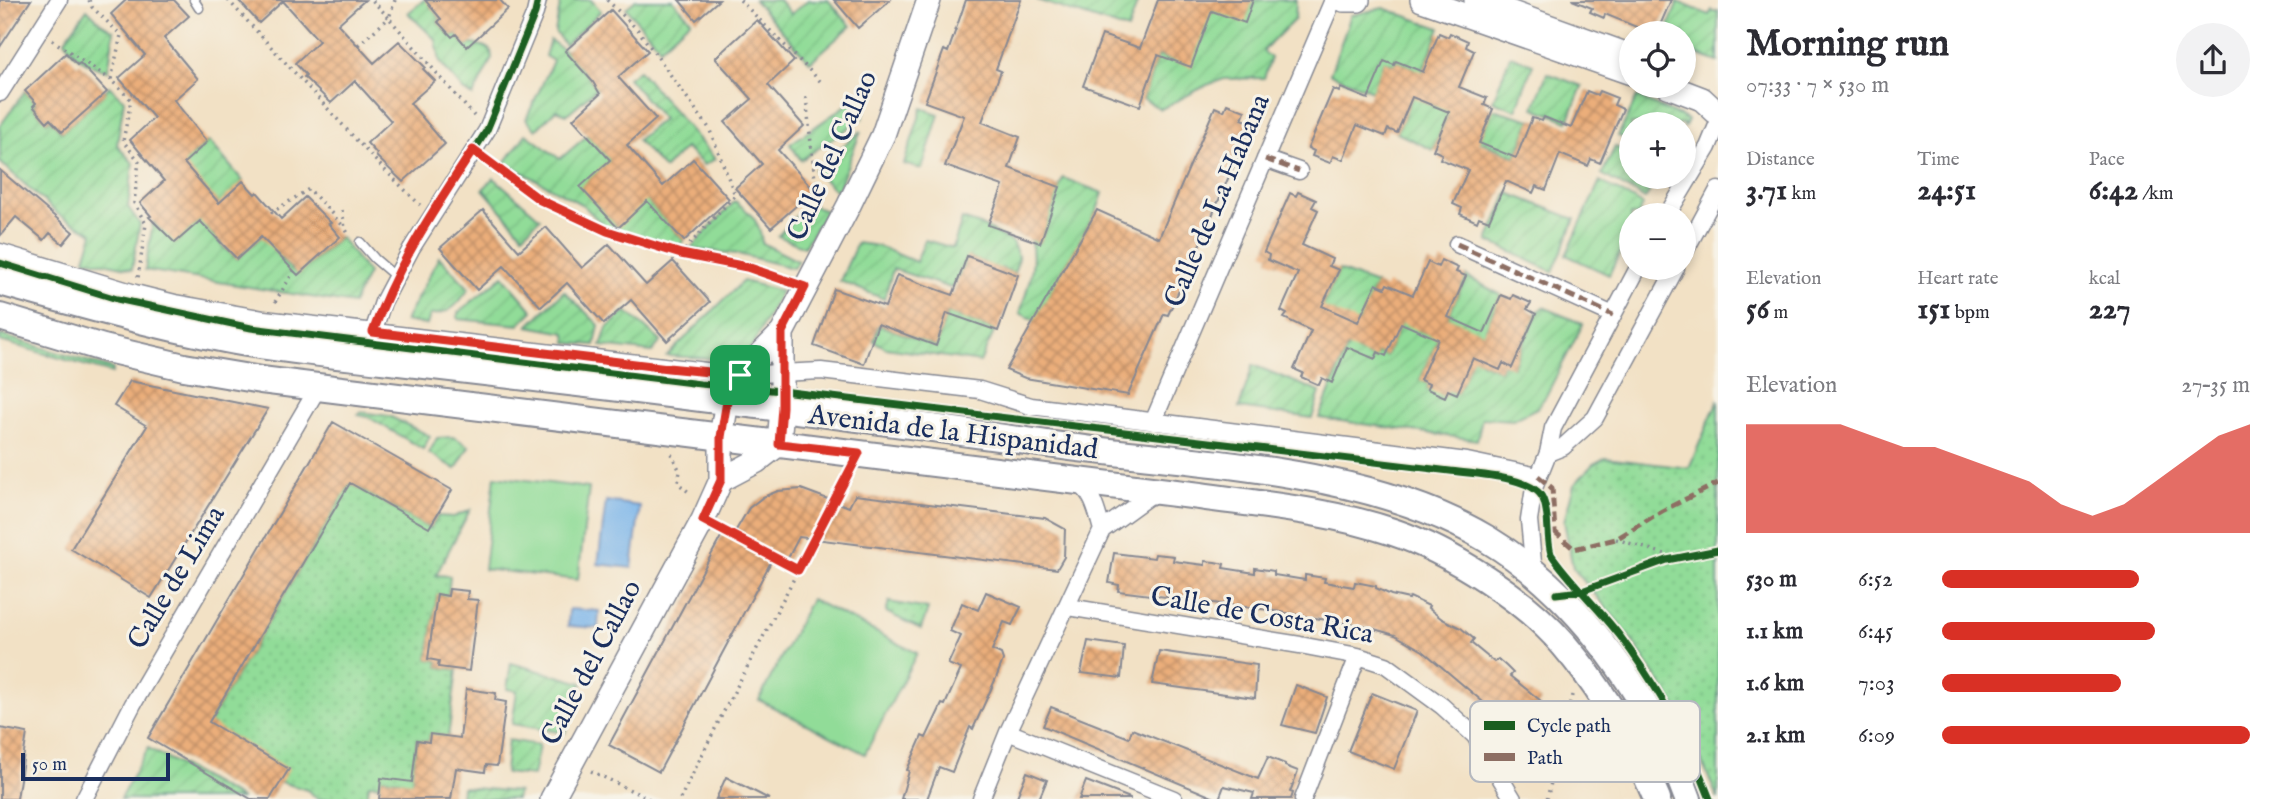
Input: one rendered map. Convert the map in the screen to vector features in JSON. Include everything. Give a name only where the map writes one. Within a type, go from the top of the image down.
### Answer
[{"type":"main road","name":"Avenida de la Hispanidad","points":[[0,282],[122,317],[228,340],[782,407],[1206,463],[1335,483],[1394,499],[1455,522],[1489,540],[1534,574],[1593,631],[1639,701]]},
{"type":"main road","name":"Avenida de la Hispanidad","points":[[0,317],[103,348],[184,367],[721,437],[1072,479],[1284,508],[1347,520],[1394,532],[1441,552],[1510,594],[1564,644],[1605,701]]},
{"type":"main road","name":"Avenida de la Hispanidad","points":[[1650,782],[1657,799]]},
{"type":"main road","name":"Avenida de la Hispanidad","points":[[1682,782],[1688,799]]},
{"type":"street","points":[[0,93],[58,0]]},
{"type":"street","points":[[373,332],[383,302],[396,277],[431,216],[487,130],[538,0]]},
{"type":"street","name":"Calle del Callao","points":[[552,799],[703,520],[721,480],[721,437],[727,401],[740,375],[782,332],[850,201],[883,135],[929,0]]},
{"type":"street","name":"Calle de La Habana","points":[[1153,422],[1333,0]]},
{"type":"street","points":[[1344,0],[1358,0]]},
{"type":"street","points":[[1422,0],[1619,69]]},
{"type":"street","points":[[1476,0],[1619,52]]},
{"type":"street","points":[[1696,80],[1718,88]]},
{"type":"street","points":[[1674,203],[1708,147],[1718,115],[1696,97]]},
{"type":"street","points":[[1265,159],[1299,171]]},
{"type":"street","points":[[1696,231],[1718,190]]},
{"type":"street","points":[[1457,244],[1613,315]]},
{"type":"street","name":"Avenida de la Hispanidad","points":[[0,251],[135,293],[264,319],[668,368],[740,375],[821,371],[979,390],[1031,406],[1467,461],[1538,476]]},
{"type":"street","points":[[1534,574],[1530,520],[1534,488],[1548,453],[1553,428],[1632,280]]},
{"type":"street","points":[[1548,453],[1563,447],[1595,418],[1670,280]]},
{"type":"street","name":"Calle del Callao","points":[[779,444],[782,332]]},
{"type":"street","name":"Calle de Lima","points":[[84,799],[133,704],[318,386]]},
{"type":"street","points":[[668,430],[694,443],[706,454],[712,460],[721,480],[757,461],[779,444]]},
{"type":"street","points":[[1072,479],[1083,485],[1092,498],[1102,530]]},
{"type":"street","points":[[981,799],[1102,530],[1156,491]]},
{"type":"street","name":"Calle de Costa Rica","points":[[1068,607],[1358,656],[1386,665],[1442,706],[1470,731]]},
{"type":"street","points":[[1303,799],[1358,656]]},
{"type":"street","points":[[1009,732],[1174,799]]},
{"type":"street","name":"Calle de Costa Rica","points":[[1503,782],[1513,799]]},
{"type":"lane","points":[[360,242],[374,259],[396,277]]},
{"type":"path","points":[[89,0],[92,7],[121,35],[111,80]]},
{"type":"path","points":[[229,0],[373,158],[431,216]]},
{"type":"path","points":[[372,0],[487,130]]},
{"type":"path","points":[[358,45],[389,18],[395,0]]},
{"type":"path","points":[[607,0],[638,30],[709,128],[736,195],[681,254]]},
{"type":"path","points":[[740,0],[822,83]]},
{"type":"path","points":[[39,31],[111,80],[131,100],[123,141],[139,161],[134,203],[146,225],[135,293]]},
{"type":"path","points":[[806,97],[815,180],[825,190],[850,201]]},
{"type":"path","points":[[473,150],[540,200],[607,231],[681,254],[747,267],[805,287]]},
{"type":"path","points":[[271,213],[309,189],[345,228]]},
{"type":"path","points":[[264,319],[295,271]]},
{"type":"path","points":[[680,799],[859,453]]},
{"type":"path","points":[[703,520],[798,570]]},
{"type":"path","points":[[1616,539],[1678,558]]},
{"type":"path","points":[[1570,701],[1579,665]]},
{"type":"path","points":[[572,762],[649,799]]},
{"type":"green space","points":[[424,0],[436,0],[430,6],[441,19],[438,22],[452,37],[456,34],[467,47],[470,44],[479,45],[491,51],[492,58],[473,96],[463,90],[440,62],[436,40],[408,13]]},
{"type":"green space","points":[[561,0],[591,0],[601,11],[565,45],[555,32]]},
{"type":"green space","points":[[636,0],[673,0],[691,20],[660,48],[626,8]]},
{"type":"green space","points":[[754,0],[779,0],[791,14],[808,0],[828,0],[851,26],[810,62]]},
{"type":"green space","points":[[1037,0],[1138,0],[1128,30]]},
{"type":"green space","points":[[1253,0],[1296,0],[1295,19],[1263,51],[1271,58],[1264,78],[1224,79],[1161,109],[1143,99],[1158,56],[1173,60],[1212,11]]},
{"type":"green space","points":[[1678,2],[1709,15],[1712,10],[1718,10],[1718,62],[1696,54],[1696,21],[1671,21]]},
{"type":"green space","points":[[1383,8],[1440,28],[1420,78],[1413,68],[1396,61],[1394,65],[1384,61],[1372,91],[1330,74],[1351,15]]},
{"type":"green space","points":[[87,9],[114,31],[108,71],[83,60],[72,51],[65,40]]},
{"type":"green space","points":[[550,40],[565,51],[598,88],[567,114],[556,110],[536,130],[526,119],[553,61],[545,56]]},
{"type":"green space","points":[[1510,56],[1533,64],[1516,110],[1493,101]]},
{"type":"green space","points":[[639,70],[715,159],[704,165],[685,148],[664,169],[637,140],[663,119],[628,78]]},
{"type":"green space","points":[[1547,73],[1582,86],[1568,121],[1534,108]]},
{"type":"green space","points":[[109,86],[124,100],[117,145],[133,163],[128,207],[140,224],[132,269],[85,259],[93,233],[59,215],[0,162],[0,126],[25,91],[36,103],[33,106],[47,122],[50,119],[62,132],[103,95]]},
{"type":"green space","points":[[870,89],[863,118],[801,160],[790,144]]},
{"type":"green space","points":[[1414,92],[1431,105],[1452,105],[1433,150],[1397,133]]},
{"type":"green space","points":[[1637,98],[1639,98],[1670,112],[1630,112]]},
{"type":"green space","points":[[922,108],[939,114],[922,169],[904,164]]},
{"type":"green space","points":[[1493,109],[1531,120],[1516,157],[1479,141]]},
{"type":"green space","points":[[861,131],[837,192],[814,170]]},
{"type":"green space","points":[[526,134],[560,159],[588,135],[684,241],[679,246],[606,228],[583,205],[505,163]]},
{"type":"green space","points":[[207,142],[211,143],[243,181],[222,210],[176,159],[186,150],[192,156]]},
{"type":"green space","points":[[1615,147],[1619,148],[1619,184],[1602,174]]},
{"type":"green space","points":[[494,178],[540,218],[523,235],[483,189]]},
{"type":"green space","points":[[1063,178],[1103,193],[1097,210],[1035,321],[1020,313],[1032,267],[1030,239],[1040,242]]},
{"type":"green space","points":[[1600,181],[1639,203],[1619,203],[1619,255],[1609,275],[1566,255]]},
{"type":"green space","points":[[1628,189],[1651,189],[1645,199]]},
{"type":"green space","points":[[1508,193],[1575,219],[1553,272],[1488,241]]},
{"type":"green space","points":[[735,201],[754,219],[762,243],[798,261],[793,268],[738,254],[690,249]]},
{"type":"green space","points":[[808,203],[826,211],[804,247],[778,236]]},
{"type":"green space","points":[[196,214],[224,248],[237,259],[263,235],[285,264],[298,274],[340,237],[368,273],[353,304],[145,270],[153,222],[162,231]]},
{"type":"green space","points":[[962,219],[983,226],[1012,242],[1019,258],[1014,273],[1001,268],[999,271],[967,257],[951,288],[893,269],[884,299],[840,281],[857,243],[878,246],[916,262],[925,240],[953,248]]},
{"type":"green space","points":[[439,257],[469,288],[453,308],[430,315],[427,325],[405,321]]},
{"type":"green space","points":[[1339,270],[1376,284],[1356,329],[1320,310]]},
{"type":"green space","points":[[503,276],[533,311],[519,325],[458,319],[458,313]]},
{"type":"green space","points":[[1466,276],[1501,295],[1481,340],[1446,321]]},
{"type":"green space","points":[[743,281],[781,291],[750,350],[738,360],[667,356]]},
{"type":"green space","points":[[564,291],[599,325],[595,345],[567,343],[566,333],[528,326]]},
{"type":"green space","points":[[1543,307],[1583,324],[1546,396],[1537,408],[1513,420],[1482,418],[1477,440],[1319,418],[1349,343],[1357,351],[1374,359],[1378,352],[1386,356],[1404,316],[1419,330],[1440,335],[1420,380],[1429,384],[1427,389],[1457,393],[1475,353],[1482,363],[1500,370],[1503,363],[1513,367],[1536,314]]},
{"type":"green space","points":[[626,311],[661,341],[652,352],[601,346],[607,328]]},
{"type":"green space","points":[[947,313],[995,330],[980,362],[886,348],[874,341],[879,325],[936,346]]},
{"type":"green space","points":[[0,335],[113,369],[112,373],[0,341]]},
{"type":"green space","points":[[1253,365],[1320,392],[1312,418],[1239,408]]},
{"type":"green space","points":[[1718,400],[1718,799],[1700,758],[1700,701],[1672,701],[1624,629],[1573,568],[1564,521],[1574,485],[1593,464],[1605,458],[1689,468]]},
{"type":"green space","points":[[361,412],[389,416],[430,436],[423,449],[368,417],[358,415]]},
{"type":"green space","points":[[454,437],[469,446],[456,469],[429,453],[437,438]]},
{"type":"green space","points":[[495,476],[589,488],[578,580],[484,569]]},
{"type":"green space","points":[[350,483],[430,529],[438,516],[454,517],[470,510],[436,575],[450,576],[448,596],[437,595],[428,659],[439,661],[438,667],[457,670],[448,737],[430,734],[429,742],[417,740],[411,789],[399,780],[382,778],[380,785],[369,784],[367,799],[318,799],[307,790],[281,782],[209,722]]},
{"type":"green space","points":[[811,599],[917,653],[865,754],[759,700]]},
{"type":"green space","points":[[889,602],[928,609],[921,629],[886,612]]},
{"type":"green space","points":[[511,663],[582,683],[565,733],[512,724],[517,691],[507,689]]},
{"type":"green space","points":[[508,740],[539,745],[533,776],[505,773]]},
{"type":"green space","points":[[148,748],[242,799],[120,799]]},
{"type":"green space","points":[[462,787],[518,792],[516,799],[461,799]]},
{"type":"water","points":[[606,501],[640,506],[632,568],[598,564]]},
{"type":"water","points":[[569,609],[599,611],[598,628],[568,626]]},
{"type":"building","points":[[0,0],[31,0],[0,47]]},
{"type":"building","points":[[126,0],[174,0],[189,16],[164,38],[198,79],[174,100],[207,142],[184,163],[219,203],[243,181],[255,194],[257,192],[281,219],[305,197],[331,223],[329,224],[340,237],[298,275],[261,237],[237,259],[200,221],[175,243],[149,217],[151,216],[140,203],[164,181],[130,140],[154,118],[119,78],[145,55],[111,14]]},
{"type":"building","points":[[238,0],[365,0],[338,24],[374,63],[399,41],[425,67],[423,69],[435,81],[410,103],[445,144],[403,182],[376,156],[367,143],[391,121],[355,81],[331,103],[304,77],[306,75],[295,63],[319,41],[283,1],[259,23]]},
{"type":"building","points":[[425,0],[500,0],[508,9],[467,47],[456,34],[452,37],[438,22],[441,19]]},
{"type":"building","points":[[679,0],[719,0],[696,20]]},
{"type":"building","points":[[834,0],[890,0],[858,28]]},
{"type":"building","points":[[966,0],[1021,0],[996,69],[1001,71],[982,122],[1020,137],[1009,168],[1060,187],[1040,243],[988,225],[1003,186],[945,166],[964,116],[925,102],[944,50],[948,52]]},
{"type":"building","points":[[1158,0],[1253,0],[1245,23],[1212,11],[1191,67],[1158,55],[1140,106],[1083,86],[1102,35],[1140,48]]},
{"type":"building","points":[[1572,0],[1671,0],[1662,21],[1622,21],[1605,14],[1604,18],[1590,12],[1592,8]]},
{"type":"building","points":[[611,10],[648,51],[618,77],[656,119],[627,145],[663,186],[693,159],[729,199],[684,241],[647,201],[618,228],[580,187],[610,160],[573,119],[600,94],[593,82],[565,51]]},
{"type":"building","points":[[757,20],[794,61],[768,85],[804,126],[778,150],[814,190],[771,228],[735,188],[762,164],[725,122],[752,99],[715,58]]},
{"type":"building","points":[[1439,33],[1448,37],[1450,33],[1468,41],[1466,47],[1474,51],[1459,87],[1487,98],[1484,105],[1493,109],[1479,143],[1516,158],[1532,118],[1542,121],[1544,117],[1571,128],[1587,91],[1597,95],[1599,91],[1617,98],[1614,105],[1623,109],[1619,112],[1619,118],[1600,163],[1591,159],[1588,166],[1560,154],[1546,190],[1536,186],[1533,193],[1506,181],[1489,221],[1479,217],[1477,222],[1460,214],[1462,208],[1453,204],[1468,170],[1440,159],[1442,154],[1433,150],[1449,112],[1412,97],[1397,133],[1388,129],[1385,136],[1357,125],[1343,160],[1333,156],[1330,163],[1312,156],[1314,151],[1308,148],[1333,89],[1339,92],[1341,88],[1368,99],[1384,61],[1394,65],[1396,61],[1423,72]]},
{"type":"building","points":[[66,53],[77,65],[80,63],[107,92],[62,132],[50,119],[47,122],[33,106],[36,103],[25,91]]},
{"type":"building","points":[[1227,104],[1245,111],[1242,119],[1252,123],[1168,315],[1164,314],[1128,395],[1025,378],[1006,370],[1097,210],[1159,238],[1215,107],[1224,111]]},
{"type":"building","points":[[0,170],[73,232],[63,244],[50,233],[44,240],[16,217],[0,236]]},
{"type":"building","points":[[1298,192],[1316,200],[1312,207],[1318,210],[1302,245],[1332,259],[1329,266],[1339,270],[1322,306],[1358,322],[1376,284],[1385,288],[1387,284],[1413,295],[1428,262],[1438,267],[1441,260],[1458,268],[1456,272],[1466,276],[1448,317],[1484,333],[1501,295],[1511,299],[1513,295],[1531,303],[1527,309],[1536,314],[1512,368],[1503,363],[1500,370],[1473,358],[1457,394],[1448,390],[1445,397],[1427,389],[1429,384],[1420,380],[1438,339],[1401,323],[1386,356],[1378,352],[1375,359],[1347,347],[1332,383],[1322,378],[1319,385],[1301,377],[1303,373],[1294,369],[1311,331],[1284,318],[1287,314],[1281,311],[1298,273],[1268,260],[1269,255],[1264,252],[1290,193],[1296,196]]},
{"type":"building","points":[[483,210],[519,251],[546,227],[582,268],[609,244],[646,285],[673,261],[710,302],[667,341],[631,300],[604,324],[567,283],[541,307],[504,266],[477,290],[440,248]]},
{"type":"building","points":[[967,256],[1018,275],[998,331],[947,313],[936,346],[878,324],[864,364],[814,346],[834,289],[885,307],[897,275],[953,295]]},
{"type":"building","points":[[130,381],[268,409],[151,598],[71,549],[147,426],[114,406]]},
{"type":"building","points":[[333,422],[452,490],[429,528],[350,483],[209,722],[289,769],[270,799],[251,799],[148,738]]},
{"type":"building","points":[[801,489],[849,507],[855,495],[1045,518],[1065,529],[1064,557],[1057,569],[799,537],[786,562],[774,556],[659,772],[609,745],[723,533],[732,537],[749,508],[763,497],[778,491]]},
{"type":"building","points":[[1114,553],[1154,558],[1155,554],[1174,556],[1173,561],[1205,565],[1205,561],[1215,562],[1224,564],[1223,568],[1255,573],[1255,568],[1274,571],[1274,575],[1305,580],[1305,575],[1325,578],[1324,582],[1354,587],[1355,582],[1376,586],[1391,595],[1410,597],[1429,606],[1428,608],[1442,619],[1461,628],[1474,639],[1471,643],[1494,662],[1498,659],[1513,673],[1510,676],[1541,701],[1482,701],[1423,651],[1395,635],[1367,627],[1269,610],[1118,591],[1119,585],[1109,583]]},
{"type":"building","points":[[449,589],[468,591],[467,599],[478,600],[469,671],[438,667],[439,661],[428,659],[437,594],[448,596]]},
{"type":"building","points":[[986,592],[1021,607],[1012,625],[1004,622],[992,650],[1001,654],[1003,660],[996,678],[973,729],[970,727],[952,772],[939,767],[927,799],[901,799],[909,771],[907,770],[922,736],[926,738],[961,669],[948,664],[961,636],[950,631],[962,603],[978,610]]},
{"type":"building","points":[[1088,641],[1124,646],[1121,678],[1081,673]]},
{"type":"building","points":[[1159,651],[1257,665],[1255,698],[1152,684]]},
{"type":"building","points":[[1296,685],[1327,697],[1315,733],[1282,725]]},
{"type":"building","points":[[466,689],[496,693],[495,700],[506,702],[497,766],[486,765],[485,772],[456,768],[451,799],[379,799],[381,778],[412,782],[417,740],[429,742],[430,734],[460,738]]},
{"type":"building","points":[[1372,693],[1417,711],[1394,769],[1348,751]]},
{"type":"building","points":[[1051,707],[1129,738],[1132,729],[1258,779],[1268,757],[1298,771],[1290,792],[1293,793],[1291,799],[1252,799],[1254,793],[1224,786],[1217,799],[1043,726]]},
{"type":"building","points":[[0,728],[27,733],[17,799],[0,799]]},
{"type":"building","points":[[1027,772],[1047,780],[1039,799],[1016,799]]},
{"type":"building","points":[[726,777],[769,799],[716,799]]},
{"type":"building","points":[[1086,781],[1130,798],[1130,799],[1079,799]]},
{"type":"marked path","points":[[1265,159],[1299,171]]},
{"type":"marked path","points":[[1457,244],[1613,315]]},
{"type":"marked path","points":[[1538,476],[1552,488],[1555,532],[1574,549],[1616,539],[1662,511],[1718,483]]},
{"type":"cycle path","points":[[373,332],[383,302],[411,249],[487,130],[538,0]]},
{"type":"cycle path","points":[[0,263],[117,299],[251,328],[700,384],[782,391],[1487,475],[1515,481],[1528,485],[1543,499],[1551,554],[1612,625],[1663,701]]},
{"type":"cycle path","points":[[1556,594],[1582,591],[1667,560],[1718,550]]},
{"type":"cycle path","points":[[1700,775],[1710,799]]},
{"type":"route","points":[[473,150],[540,200],[607,231],[681,254],[747,267],[805,287],[782,332],[779,444],[859,453],[798,570],[703,520],[721,480],[721,437],[727,401],[740,375],[668,368],[373,332],[383,302],[411,249],[473,150]]}]
